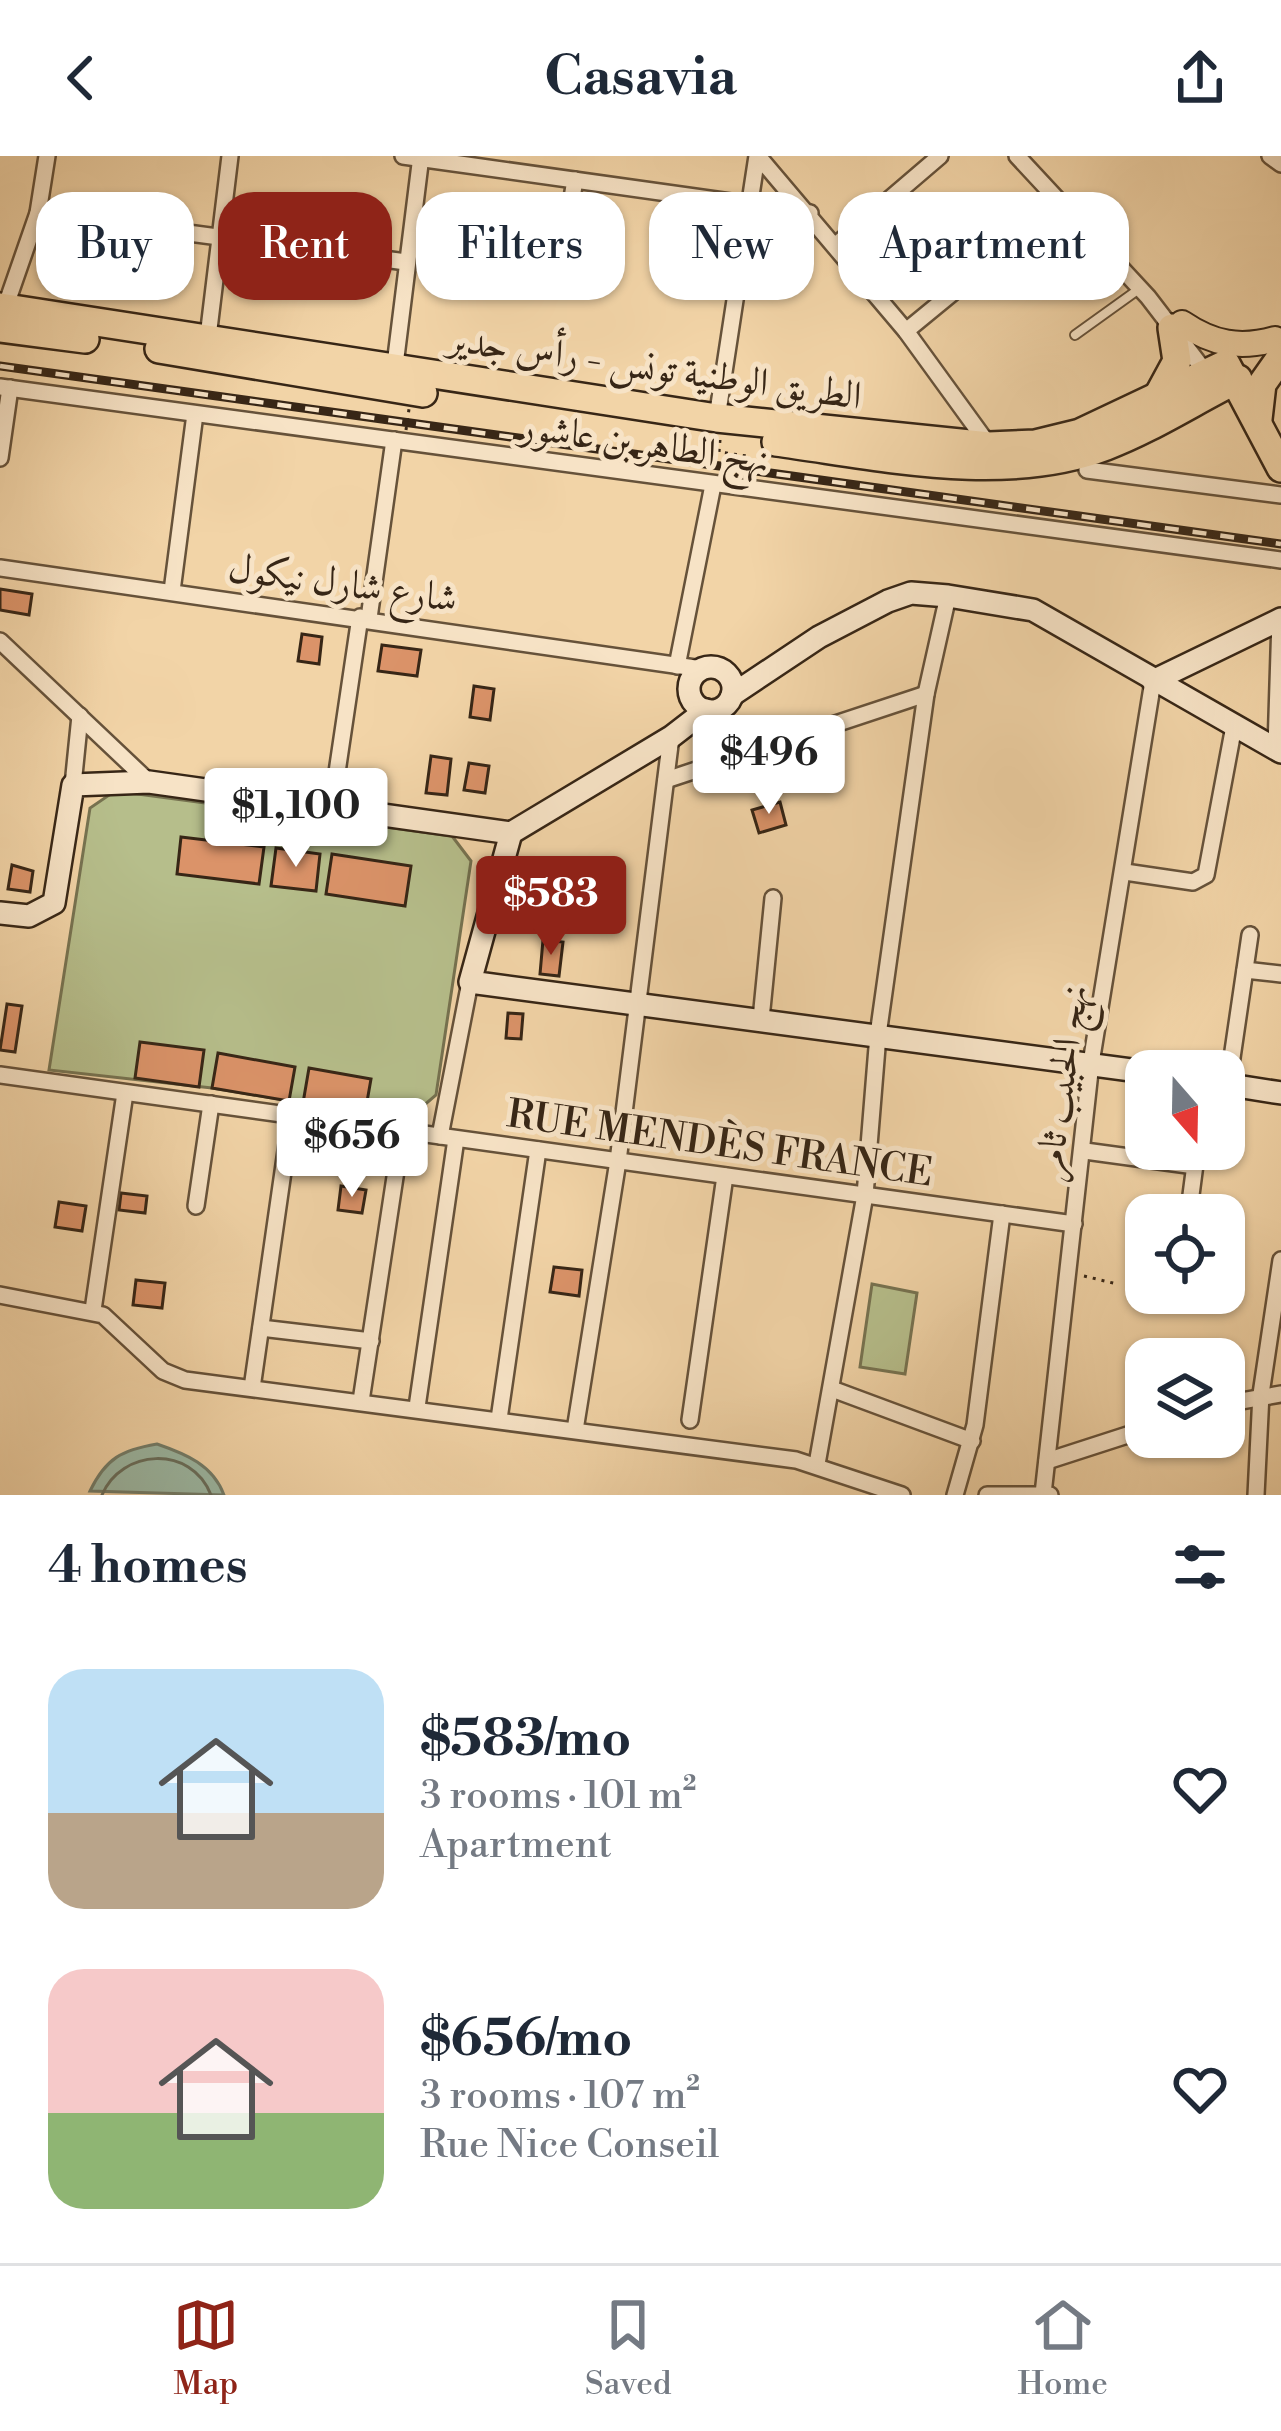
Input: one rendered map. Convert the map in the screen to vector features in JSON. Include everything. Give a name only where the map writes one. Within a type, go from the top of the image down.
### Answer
[{"type":"highway","name":"الطريق الوطنية تونس - رأس جدير","points":[[2,314],[208,337],[398,389]]},
{"type":"highway","name":"الطريق الوطنية تونس - رأس جدير","points":[[2,314],[398,389],[925,460],[1028,462],[1108,446],[1191,402],[1222,376]]},
{"type":"highway","points":[[1150,403],[1172,377],[1177,326]]},
{"type":"highway","points":[[1258,419],[1262,384],[1280,347]]},
{"type":"highway","name":"الطريق الوطنية تونس - رأس جدير","points":[[719,435],[1035,444],[1080,433],[1222,376]]},
{"type":"highway","points":[[1222,376],[1258,419],[1276,457]]},
{"type":"highway","points":[[1191,402],[1227,400],[1258,419]]},
{"type":"main road","points":[[1177,326],[1217,342],[1280,347]]},
{"type":"main road","name":"الطريق الوطنية تونس - رأس جدير","points":[[1222,376],[1280,347]]},
{"type":"street","points":[[41,192],[47,156]]},
{"type":"street","points":[[225,192],[230,156]]},
{"type":"street","points":[[752,192],[757,156]]},
{"type":"street","points":[[757,156],[790,192]]},
{"type":"street","points":[[836,245],[940,156]]},
{"type":"street","points":[[1017,156],[1051,192]]},
{"type":"street","points":[[1270,156],[1281,164]]},
{"type":"street","points":[[398,389],[415,157],[659,192]]},
{"type":"street","points":[[573,192],[575,180]]},
{"type":"street","points":[[814,218],[906,331],[989,446]]},
{"type":"street","points":[[2,314],[36,219]]},
{"type":"street","points":[[208,337],[218,246]]},
{"type":"street","points":[[392,260],[406,262]]},
{"type":"street","points":[[1129,277],[1222,376]]},
{"type":"street","points":[[719,435],[737,300]]},
{"type":"street","points":[[906,331],[944,300]]},
{"type":"street","points":[[0,458],[5,388]]},
{"type":"street","name":"نهج الطاهر بن عاشور","points":[[5,388],[400,435],[713,485],[1281,560]]},
{"type":"street","points":[[172,591],[195,414]]},
{"type":"street","points":[[332,806],[400,435]]},
{"type":"street","points":[[1087,470],[1281,495]]},
{"type":"street","points":[[677,666],[713,485]]},
{"type":"street","name":"شارع شارل نيكول","points":[[0,568],[365,617],[677,666],[702,686]]},
{"type":"street","points":[[702,686],[724,706],[732,695],[819,637],[888,602],[911,593],[949,596],[1033,610],[1153,681],[1278,750],[1281,619],[1153,681]]},
{"type":"street","points":[[817,1464],[865,1195],[878,1035],[926,694],[949,596]]},
{"type":"street","points":[[0,641],[149,782]]},
{"type":"street","points":[[575,1430],[618,1161],[671,737],[702,686],[768,672]]},
{"type":"street","name":"نهج الحبيب ثامر","points":[[1048,1494],[1047,1461],[1091,1063],[1153,681]]},
{"type":"street","points":[[666,780],[926,694]]},
{"type":"street","points":[[0,913],[29,916],[54,903],[80,716]]},
{"type":"street","points":[[1125,872],[1193,882],[1206,875],[1234,726]]},
{"type":"street","points":[[73,785],[149,782],[511,833],[671,737]]},
{"type":"street","points":[[417,1407],[470,982],[511,833]]},
{"type":"street","points":[[761,1019],[773,898]]},
{"type":"street","points":[[1232,1050],[1250,935]]},
{"type":"street","points":[[1245,970],[1281,974]]},
{"type":"street","points":[[470,982],[1125,1069]]},
{"type":"street","name":"RUE MENDÈS FRANCE","points":[[0,1077],[1074,1224]]},
{"type":"street","points":[[1245,1087],[1281,1093]]},
{"type":"street","points":[[93,1310],[125,1093]]},
{"type":"street","points":[[196,1205],[211,1105]]},
{"type":"street","points":[[252,1388],[291,1115]]},
{"type":"street","points":[[361,1401],[403,1131]]},
{"type":"street","points":[[499,1419],[538,1150]]},
{"type":"street","points":[[1084,1151],[1125,1153]]},
{"type":"street","points":[[690,1420],[724,1176]]},
{"type":"street","points":[[955,1495],[972,1441],[1002,1214]]},
{"type":"street","points":[[1256,1495],[1262,1394],[1281,1260]]},
{"type":"street","points":[[0,1295],[93,1310],[173,1376],[817,1464],[902,1495]]},
{"type":"street","points":[[261,1328],[371,1341]]},
{"type":"street","points":[[832,1389],[972,1441]]},
{"type":"street","points":[[1245,1398],[1281,1394]]},
{"type":"street","points":[[1047,1461],[1125,1436]]},
{"type":"street","points":[[986,1495],[1048,1494]]},
{"type":"lane","points":[[1075,335],[1144,293]]},
{"type":"path","points":[[398,389],[400,435]]},
{"type":"path","points":[[719,435],[747,456],[744,477]]},
{"type":"path","points":[[1068,1273],[1117,1284]]},
{"type":"green space","points":[[115,791],[452,836],[471,861],[436,1095],[407,1120],[212,1088],[49,1070],[90,808]]},
{"type":"green space","points":[[872,1284],[917,1293],[905,1374],[860,1367]]},
{"type":"water","points":[[157,1444],[206,1468],[224,1495],[90,1491],[116,1457]]},
{"type":"building","points":[[0,589],[32,594],[29,615],[0,610]]},
{"type":"building","points":[[302,634],[322,637],[319,664],[298,661]]},
{"type":"building","points":[[382,645],[421,650],[417,676],[378,671]]},
{"type":"building","points":[[474,686],[494,689],[490,720],[470,717]]},
{"type":"building","points":[[431,756],[451,759],[447,795],[426,793]]},
{"type":"building","points":[[469,763],[489,766],[485,793],[464,790]]},
{"type":"building","points":[[780,802],[786,825],[759,833],[752,810]]},
{"type":"building","points":[[181,837],[264,847],[259,884],[177,874]]},
{"type":"building","points":[[276,848],[320,854],[316,891],[271,886]]},
{"type":"building","points":[[332,854],[411,866],[405,906],[326,894]]},
{"type":"building","points":[[12,865],[33,871],[30,892],[8,889]]},
{"type":"building","points":[[543,940],[563,942],[559,976],[540,974]]},
{"type":"building","points":[[7,1004],[22,1006],[15,1052],[0,1050]]},
{"type":"building","points":[[508,1013],[523,1014],[521,1039],[506,1038]]},
{"type":"building","points":[[140,1042],[204,1050],[199,1087],[135,1078]]},
{"type":"building","points":[[218,1053],[295,1067],[289,1101],[212,1088]]},
{"type":"building","points":[[309,1068],[371,1079],[365,1113],[303,1103]]},
{"type":"building","points":[[341,1186],[366,1190],[362,1213],[338,1210]]},
{"type":"building","points":[[121,1193],[147,1196],[145,1213],[119,1210]]},
{"type":"building","points":[[59,1202],[86,1206],[82,1231],[55,1227]]},
{"type":"building","points":[[554,1267],[582,1270],[579,1296],[550,1292]]},
{"type":"building","points":[[136,1280],[165,1283],[162,1308],[133,1305]]},
{"type":"railway","points":[[0,366],[1281,544]]}]
